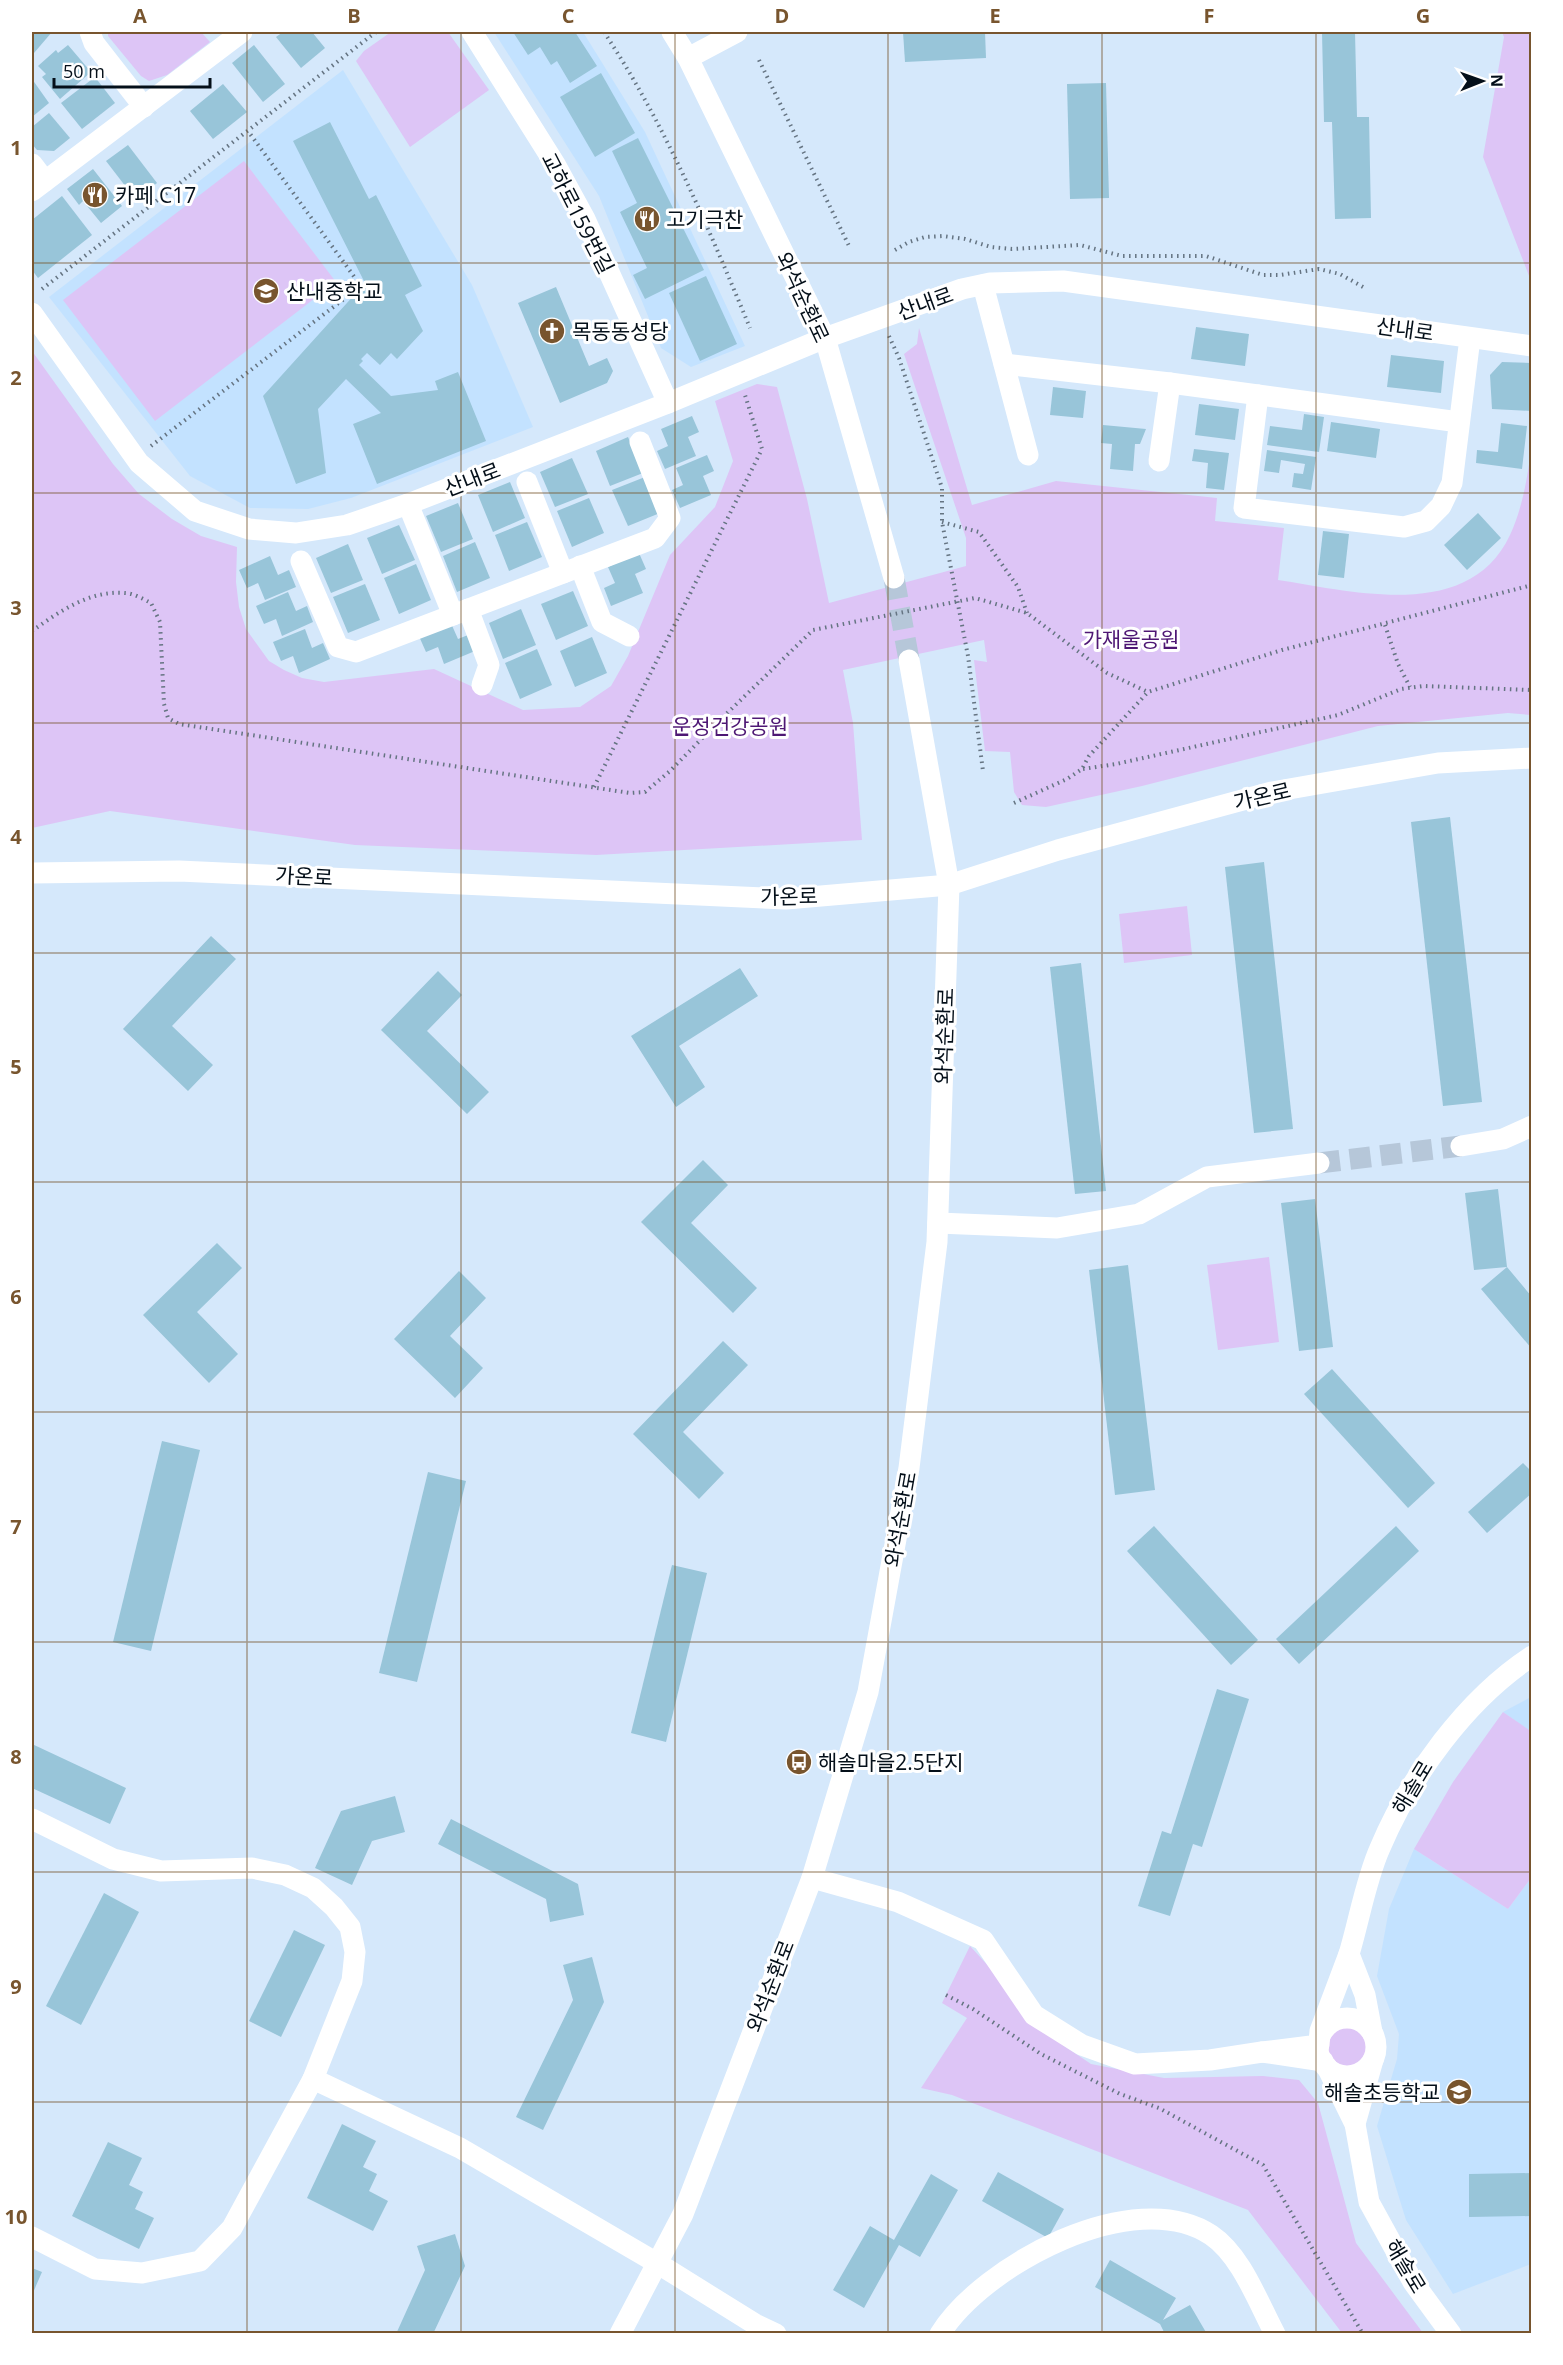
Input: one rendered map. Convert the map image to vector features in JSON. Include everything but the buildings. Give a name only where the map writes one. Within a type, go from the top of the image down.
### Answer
[{"type":"street","points":[[90,32],[94,43],[144,107]]},
{"type":"street","points":[[32,164],[38,186],[242,32]]},
{"type":"street","name":"교하로159번길","points":[[472,32],[555,164],[585,219],[668,403]]},
{"type":"street","name":"와석순환로","points":[[672,32],[688,58],[825,338],[894,578]]},
{"type":"street","points":[[688,58],[737,32]]},
{"type":"street","name":"산내로","points":[[32,313],[139,463],[195,511],[249,529],[296,533],[347,525],[408,504],[668,403],[825,338],[962,289],[983,285],[1063,281],[1532,346]]},
{"type":"street","name":"산내로","points":[[983,285],[1028,455]]},
{"type":"street","points":[[1258,395],[1244,508],[1404,527],[1425,521],[1441,506],[1452,483],[1470,339]]},
{"type":"street","points":[[1004,364],[1170,383],[1459,422]]},
{"type":"street","points":[[1159,461],[1170,383]]},
{"type":"street","points":[[301,561],[338,647],[356,652],[656,538],[670,518],[640,442]]},
{"type":"street","points":[[527,482],[571,570],[602,622],[629,636]]},
{"type":"street","points":[[408,504],[489,665],[482,685]]},
{"type":"street","name":"와석순환로","points":[[620,2334],[683,2214],[812,1878],[868,1692],[909,1468],[938,1223],[950,885],[909,660]]},
{"type":"street","name":"가온로","points":[[32,873],[178,871],[786,898],[950,885],[1058,850],[1272,792],[1438,763],[1532,758]]},
{"type":"street","points":[[1461,1146],[1503,1139],[1532,1126]]},
{"type":"street","points":[[938,1223],[1057,1228],[1139,1214],[1207,1177],[1319,1163]]},
{"type":"street","name":"해솔로","points":[[1323,2057],[1320,2031],[1349,1954],[1378,1850],[1406,1792],[1427,1760],[1485,1694],[1532,1656]]},
{"type":"street","points":[[32,1819],[113,1859],[161,1871],[252,1868],[285,1875],[313,1888],[334,1907],[350,1928],[355,1952],[352,1981],[313,2079],[232,2228],[200,2261],[142,2273],[95,2269],[32,2237]]},
{"type":"street","points":[[812,1878],[898,1902],[983,1940],[1034,2015],[1082,2045],[1135,2064],[1210,2060],[1262,2052],[1323,2057],[1339,2074],[1349,2076],[1367,2068],[1373,2060]]},
{"type":"street","points":[[1349,1954],[1365,1995],[1376,2051],[1355,2124]]},
{"type":"street","points":[[1355,2124],[1323,2057],[1325,2028],[1339,2019],[1358,2019],[1372,2032]]},
{"type":"street","points":[[313,2079],[460,2148],[657,2263],[755,2324],[776,2334]]},
{"type":"street","name":"해솔로","points":[[1355,2124],[1369,2202],[1413,2282],[1451,2334]]},
{"type":"street","points":[[940,2334],[951,2317],[987,2285],[1011,2266],[1051,2243],[1111,2224],[1156,2219],[1183,2223],[1211,2235],[1234,2256],[1275,2334]]},
{"type":"path","points":[[42,290],[376,32]]},
{"type":"path","points":[[604,32],[657,121],[720,256],[750,328]]},
{"type":"path","points":[[759,60],[850,248]]},
{"type":"path","points":[[151,446],[362,286],[248,130]]},
{"type":"path","points":[[895,250],[925,237],[943,236],[1012,249],[1080,245],[1122,256],[1206,256],[1263,274],[1280,275],[1319,269],[1340,274],[1363,287]]},
{"type":"path","points":[[889,335],[899,358],[942,488],[942,522],[968,656],[983,771]]},
{"type":"path","points":[[594,788],[762,449],[745,395]]},
{"type":"path","points":[[942,522],[979,532],[1018,588],[1027,613]]},
{"type":"path","points":[[1082,769],[1089,756],[1148,692],[1282,650],[1532,585]]},
{"type":"path","points":[[32,631],[67,606],[102,595],[126,592],[151,603],[160,622],[164,704],[168,718],[179,724],[630,793],[645,792],[670,771],[813,630],[975,598],[1027,613],[1107,673],[1148,692]]},
{"type":"path","points":[[1385,625],[1398,664],[1410,687]]},
{"type":"path","points":[[1014,803],[1067,779],[1082,769],[1116,764],[1338,715],[1410,687],[1532,690]]},
{"type":"path","points":[[946,1995],[973,2009],[1041,2054],[1120,2094],[1159,2108],[1263,2165],[1363,2334]]},
{"type":"shaded area","points":[[494,32],[583,32],[645,132],[745,346],[691,367],[661,348],[599,196]]},
{"type":"shaded area","name":"산내중학교","points":[[343,70],[472,285],[533,427],[351,498],[308,509],[250,508],[190,476],[49,297]]},
{"type":"shaded area","points":[[1531,1697],[1531,1732],[1503,1712]]},
{"type":"shaded area","name":"해솔초등학교","points":[[1414,1849],[1508,1909],[1531,1878],[1531,2264],[1453,2294],[1406,2220],[1377,2126],[1397,2059],[1399,2034],[1377,1976],[1389,1909]]},
{"type":"green space","points":[[108,32],[201,32],[210,42],[167,75],[149,81],[141,76],[108,36]]},
{"type":"green space","points":[[391,32],[448,32],[489,90],[410,147],[356,61],[364,51]]},
{"type":"green space","points":[[1502,32],[1531,32],[1531,281],[1483,157],[1504,37]]},
{"type":"green space","points":[[244,161],[336,282],[155,421],[63,300]]},
{"type":"green space","name":"운정건강공원","points":[[919,328],[972,505],[1056,481],[1217,498],[1215,521],[1284,528],[1278,580],[1373,594],[1406,595],[1438,591],[1467,581],[1491,563],[1510,535],[1524,494],[1531,451],[1531,715],[1508,713],[1378,726],[1142,786],[1046,807],[1022,805],[1014,792],[1010,752],[985,751],[974,660],[987,662],[984,640],[843,670],[853,723],[862,840],[596,855],[355,845],[110,811],[32,828],[32,351],[113,464],[139,494],[172,519],[201,536],[237,547],[236,582],[239,607],[246,629],[269,661],[302,678],[324,682],[434,669],[523,710],[580,707],[611,686],[628,656],[670,555],[715,507],[733,461],[715,401],[757,384],[777,387],[807,499],[829,603],[966,566],[966,538],[904,354],[917,344]]},
{"type":"green space","points":[[1187,906],[1192,955],[1124,963],[1119,914]]},
{"type":"green space","points":[[1269,1257],[1279,1342],[1218,1350],[1207,1265]]},
{"type":"green space","points":[[1503,1712],[1532,1732],[1531,1878],[1508,1909],[1414,1849],[1453,1782]]},
{"type":"green space","points":[[970,1946],[1057,2041],[1091,2064],[1164,2078],[1263,2076],[1299,2080],[1318,2103],[1356,2243],[1423,2333],[1342,2333],[1248,2210],[952,2095],[921,2088],[967,2018],[942,2003]]},
{"type":"green space","points":[[1347,2026],[1362,2032],[1368,2047],[1362,2062],[1347,2068],[1332,2062],[1326,2047],[1332,2032]]},
{"type":"tunnel","points":[[894,578],[909,660]]},
{"type":"tunnel","points":[[1319,1163],[1461,1146]]},
{"type":"place","name":"카페 C17","points":[[95,195]]},
{"type":"place","name":"고기극찬","points":[[647,219]]},
{"type":"place","name":"산내중학교","points":[[266,291]]},
{"type":"place","name":"목동동성당","points":[[552,331]]},
{"type":"place","name":"해솔마을2.5단지","points":[[799,1762]]},
{"type":"place","name":"해솔초등학교","points":[[1459,2092]]},
{"type":"park label","name":"가재울공원","points":[[1131,639]]}]
